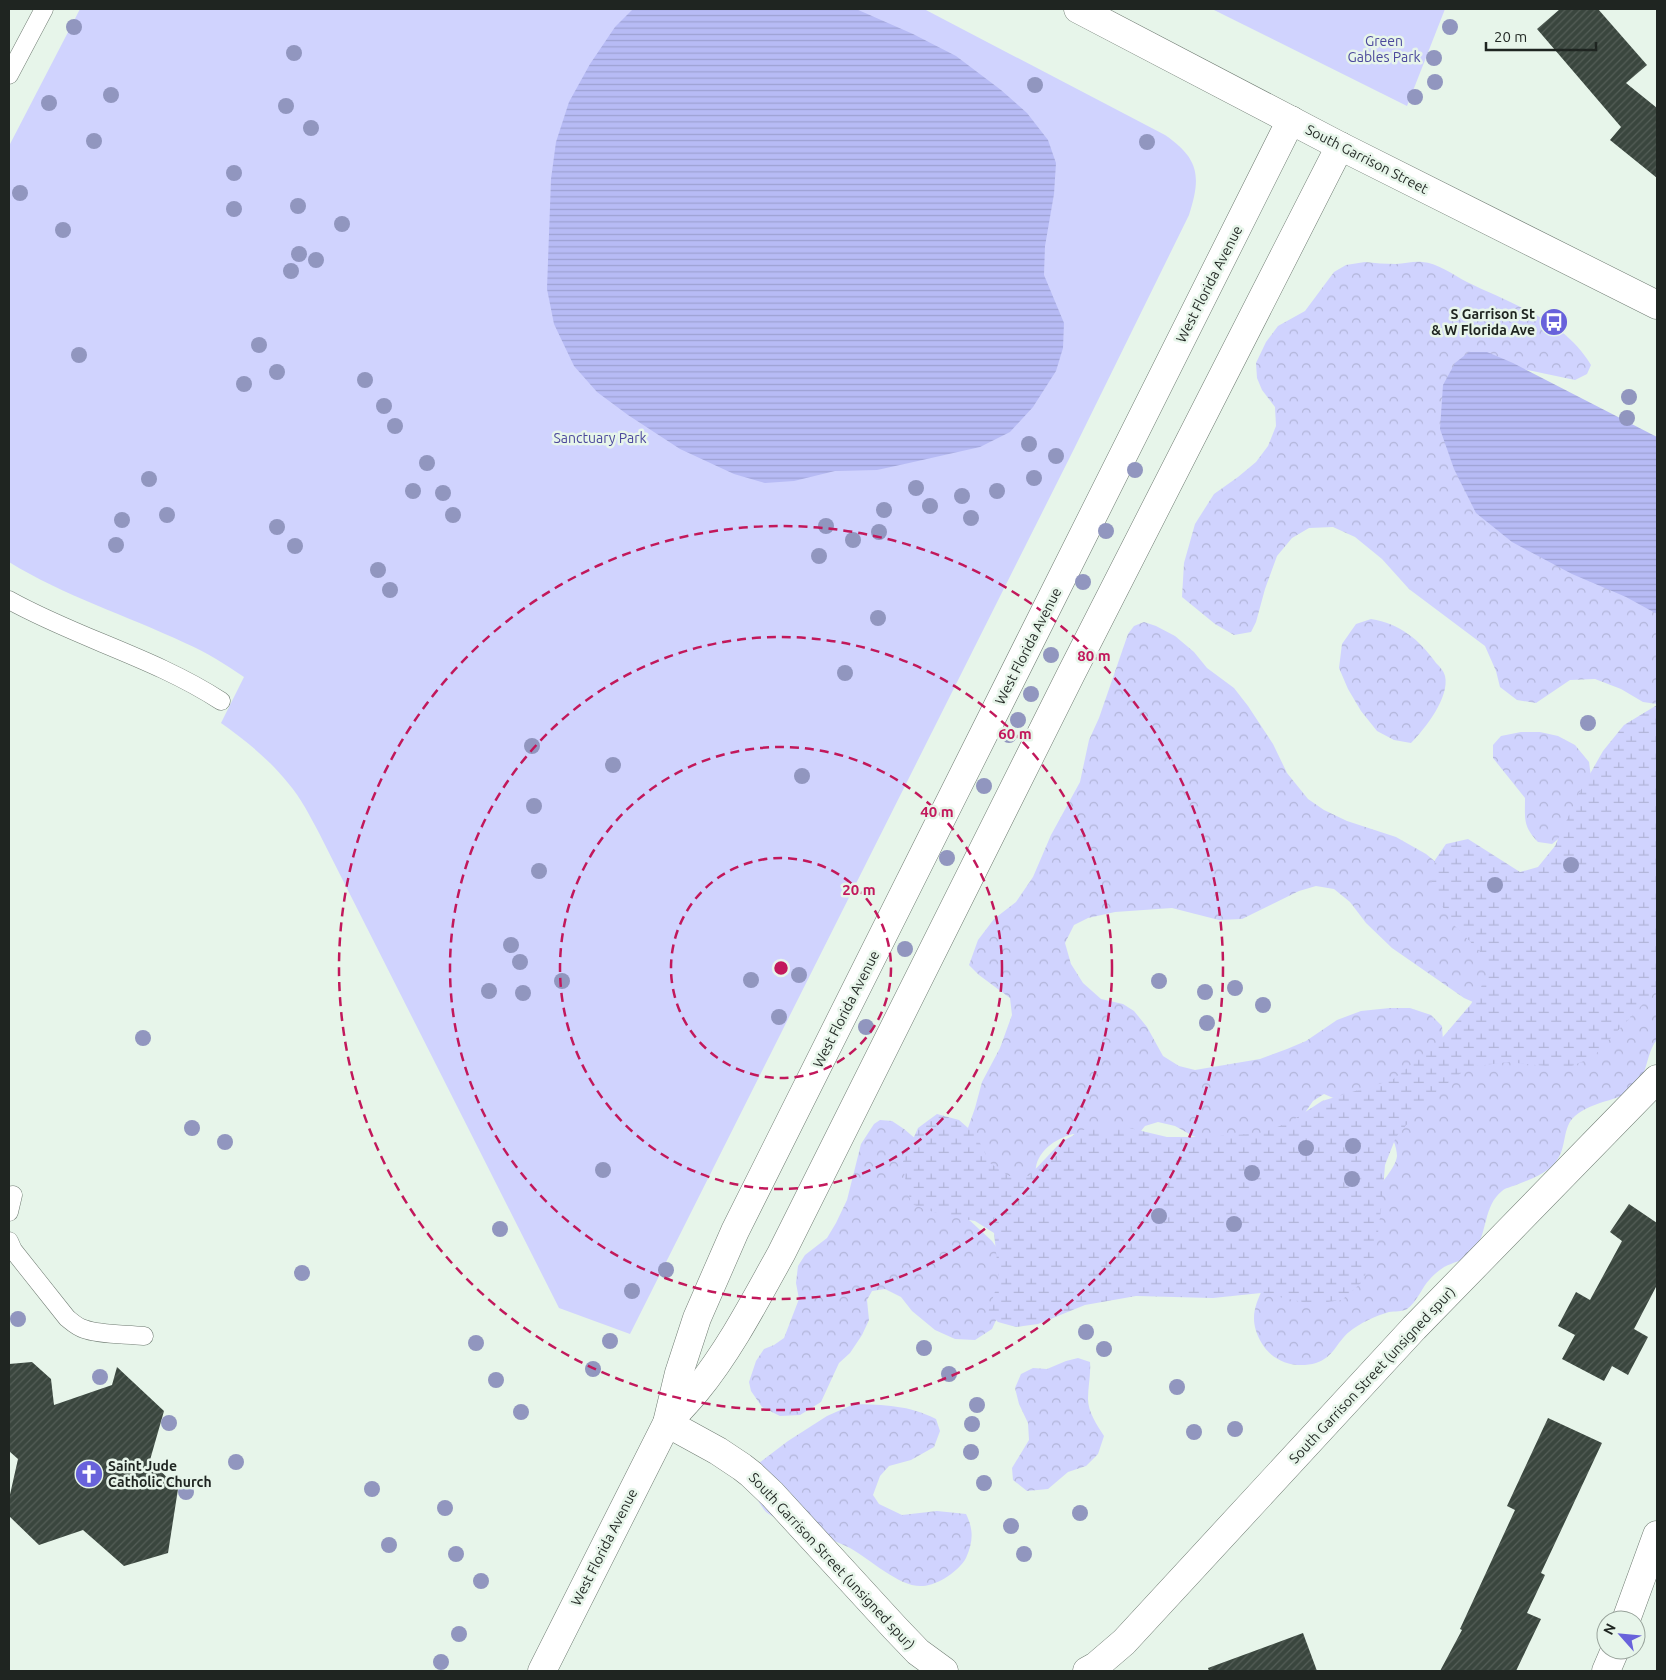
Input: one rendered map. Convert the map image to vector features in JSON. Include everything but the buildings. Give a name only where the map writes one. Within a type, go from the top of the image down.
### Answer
[{"type":"street","name":"South Garrison Street","points":[[1078,9],[1340,146],[1657,305]]},
{"type":"street","name":"West Florida Avenue","points":[[542,1671],[667,1424],[679,1373],[691,1336],[706,1295],[735,1231],[1292,120]]},
{"type":"street","name":"West Florida Avenue","points":[[667,1424],[696,1391],[716,1363],[781,1254],[1075,667],[1340,146]]},
{"type":"street","name":"South Garrison Street (unsigned spur)","points":[[1087,1671],[1096,1666],[1124,1642],[1414,1328],[1657,1079]]},
{"type":"street","name":"South Garrison Street (unsigned spur)","points":[[667,1424],[718,1451],[751,1474],[772,1494],[918,1652],[944,1671]]},
{"type":"street","points":[[1630,1610],[1657,1535]]},
{"type":"lane","points":[[9,76],[44,9]]},
{"type":"lane","points":[[9,600],[49,621],[171,672],[221,701]]},
{"type":"lane","points":[[9,1240],[19,1257],[67,1318],[75,1325],[85,1330],[96,1332],[144,1336]]},
{"type":"green space","name":"Sanctuary Park","points":[[80,9],[924,9],[1165,135],[1185,152],[1195,170],[1195,190],[1189,215],[1074,449],[630,1334],[559,1308],[305,807],[281,774],[265,758],[221,723],[244,677],[193,647],[51,585],[9,562],[9,146]]},
{"type":"green space","name":"Green Gables Park","points":[[1212,9],[1445,9],[1407,106]]},
{"type":"green space","points":[[1365,262],[1396,264],[1422,262],[1440,267],[1519,306],[1552,325],[1580,349],[1591,365],[1587,374],[1575,380],[1513,367],[1657,587],[1657,704],[1643,702],[1621,689],[1595,679],[1570,680],[1536,703],[1517,700],[1500,687],[1496,671],[1485,646],[1409,589],[1382,559],[1355,537],[1333,527],[1309,528],[1292,538],[1277,556],[1251,632],[1234,635],[1215,624],[1182,597],[1184,563],[1195,524],[1214,494],[1256,462],[1268,446],[1276,426],[1275,407],[1262,390],[1257,378],[1256,363],[1266,342],[1278,326],[1305,311],[1334,272],[1346,265]]},
{"type":"green space","points":[[1371,619],[1400,629],[1416,640],[1444,674],[1446,684],[1440,703],[1423,730],[1411,743],[1394,740],[1377,731],[1361,711],[1348,689],[1339,668],[1342,644],[1356,624]]},
{"type":"green space","points":[[1144,622],[1175,636],[1194,652],[1207,668],[1234,688],[1273,744],[1287,773],[1308,799],[1324,810],[1347,821],[1396,837],[1426,854],[1442,867],[1513,901],[1482,1006],[1464,998],[1392,948],[1366,923],[1350,902],[1334,889],[1316,886],[1299,891],[1242,919],[1219,920],[1172,908],[1115,912],[1088,918],[1074,925],[1065,943],[1071,964],[1083,983],[1101,999],[1123,1004],[1134,1011],[1147,1027],[1163,1056],[1179,1066],[1195,1070],[1260,1059],[1306,1041],[1337,1020],[1361,1011],[1390,1008],[1410,1008],[1431,1015],[1442,1026],[1443,1041],[1657,953],[1657,1040],[1651,1049],[1644,1074],[1638,1085],[1626,1094],[1591,1107],[1575,1116],[1566,1131],[1560,1155],[1553,1165],[1538,1176],[1505,1189],[1496,1197],[1488,1212],[1482,1236],[1472,1254],[1445,1266],[1437,1272],[1407,1309],[1389,1312],[1368,1320],[1349,1332],[1327,1357],[1308,1365],[1292,1364],[1271,1355],[1257,1334],[1254,1320],[1255,1307],[1264,1286],[1371,1196],[1386,1177],[1394,1166],[1397,1156],[1389,1125],[1324,1094],[1313,1101],[1300,1120],[1279,1135],[1219,1144],[1193,1136],[1175,1126],[1158,1122],[1145,1126],[1134,1140],[1087,1141],[1073,1134],[1065,1136],[1051,1144],[1040,1156],[1036,1171],[1038,1185],[1057,1223],[963,1142],[982,1082],[1000,1048],[1012,1015],[1010,998],[979,975],[969,965],[978,940],[994,919],[1016,902],[1033,877],[1051,835],[1080,782],[1089,740],[1099,718],[1128,634],[1134,626]]},
{"type":"green space","points":[[1657,705],[1657,989],[1593,1057],[1572,1066],[1545,1066],[1508,1062],[1469,1067],[1432,1095],[1396,1137],[1385,1165],[1375,1256],[1361,1283],[1342,1300],[1312,1304],[1261,1293],[1213,1298],[1136,1296],[1085,1305],[1038,1324],[1016,1327],[998,1322],[988,1312],[999,1280],[994,1233],[975,1221],[942,1215],[911,1204],[902,1164],[918,1128],[937,1114],[959,1120],[976,1135],[990,1163],[1009,1176],[1029,1176],[1061,1142],[1089,1127],[1125,1127],[1167,1137],[1205,1137],[1262,1133],[1290,1122],[1322,1101],[1392,1080],[1436,1045],[1471,1004],[1488,975],[1488,960],[1454,925],[1431,888],[1435,860],[1446,844],[1468,839],[1520,872],[1538,867],[1555,846],[1578,795],[1603,751],[1624,725]]},
{"type":"green space","points":[[1521,732],[1540,732],[1558,736],[1575,745],[1589,762],[1591,777],[1567,832],[1552,844],[1538,842],[1527,827],[1525,798],[1493,758],[1493,745],[1501,736]]},
{"type":"green space","points":[[880,1120],[892,1121],[923,1145],[966,1217],[992,1241],[1003,1257],[1002,1307],[992,1329],[975,1340],[955,1339],[935,1330],[912,1311],[901,1297],[885,1289],[872,1291],[867,1300],[869,1320],[850,1353],[839,1363],[821,1402],[800,1415],[780,1416],[762,1407],[751,1391],[749,1382],[756,1361],[764,1349],[784,1338],[799,1299],[796,1283],[798,1266],[805,1255],[827,1238],[836,1223],[847,1200],[861,1144],[874,1124]]},
{"type":"green space","points":[[1078,1358],[1090,1362],[1088,1404],[1093,1418],[1104,1436],[1098,1454],[1086,1466],[1068,1472],[1048,1489],[1027,1491],[1013,1480],[1012,1468],[1029,1440],[1028,1423],[1019,1404],[1015,1388],[1021,1374],[1033,1368],[1047,1369]]},
{"type":"green space","points":[[854,1404],[906,1408],[936,1419],[940,1431],[934,1447],[911,1460],[889,1466],[880,1476],[873,1495],[879,1504],[902,1515],[937,1511],[966,1514],[969,1520],[971,1541],[966,1558],[958,1568],[935,1583],[923,1586],[914,1585],[895,1578],[850,1548],[770,1515],[766,1512],[755,1493],[751,1481],[759,1463],[788,1441],[827,1416]]},
{"type":"shaded area","points":[[633,9],[856,9],[913,34],[956,56],[1001,90],[1027,113],[1048,140],[1056,163],[1054,194],[1045,246],[1044,275],[1064,323],[1063,348],[1056,371],[1033,407],[1010,432],[980,447],[877,470],[835,471],[794,481],[765,483],[734,474],[680,449],[597,392],[574,366],[554,324],[547,289],[551,179],[556,142],[569,102],[590,64],[615,27]]},
{"type":"shaded area","points":[[1469,352],[1487,352],[1513,363],[1657,437],[1657,614],[1626,597],[1572,574],[1512,542],[1476,513],[1454,469],[1440,429],[1443,385],[1455,363]]},
{"type":"place","name":"S Garrison St & W Florida Ave","points":[[1554,322]]},
{"type":"place","name":"Saint Jude Catholic Church","points":[[89,1474]]}]
